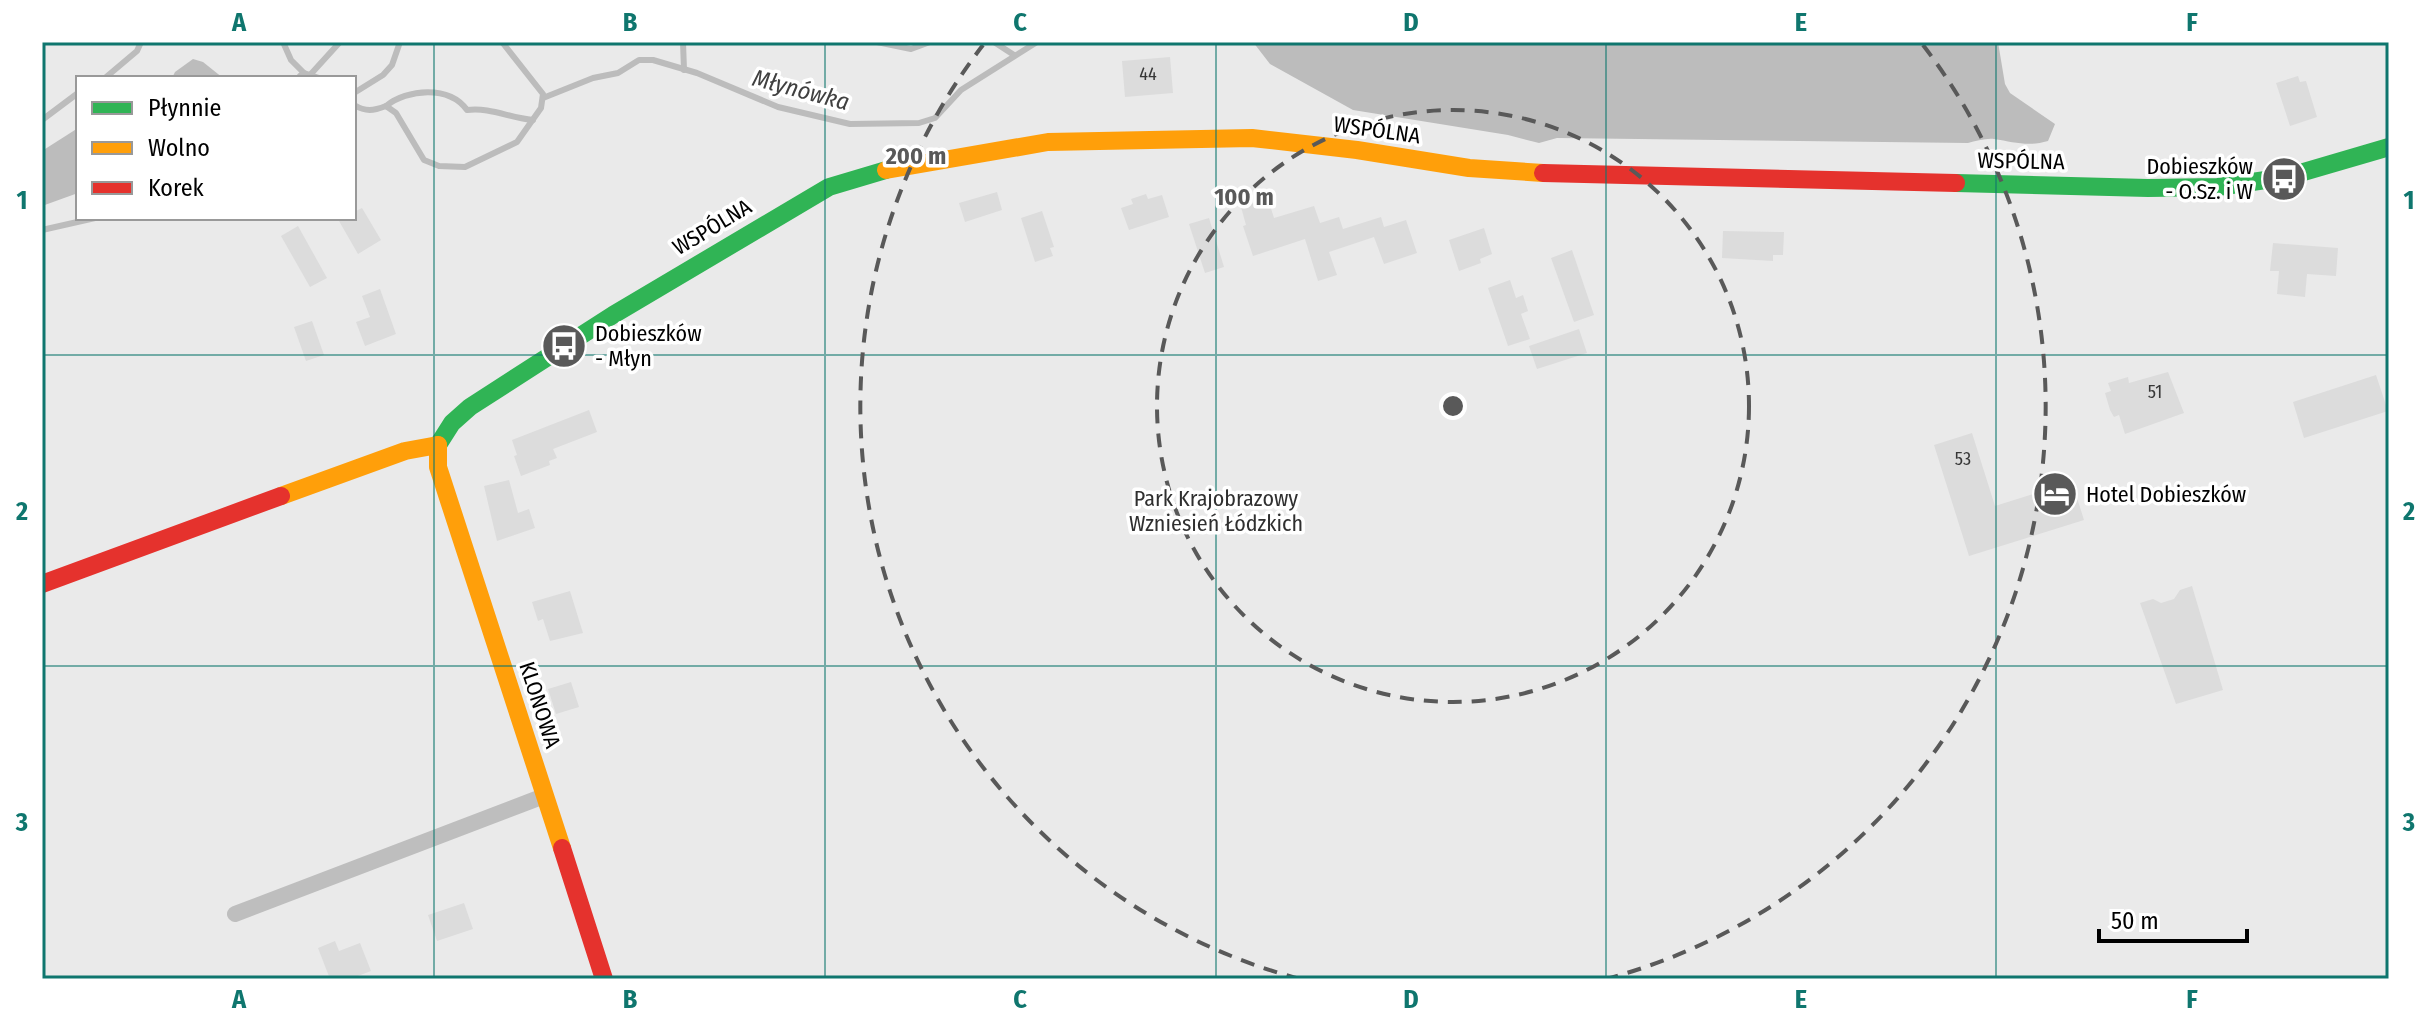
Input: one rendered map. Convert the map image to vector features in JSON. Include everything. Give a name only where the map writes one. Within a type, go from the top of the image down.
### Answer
[{"type":"street","name":"WSPÓLNA","points":[[438,445],[452,423],[470,407],[613,315],[829,187],[878,171],[1048,142],[1252,138],[1357,150],[1469,168],[1577,175],[2146,189],[2244,186],[2269,182],[2325,169],[2389,147]]},
{"type":"street","points":[[42,584],[405,451],[438,445]]},
{"type":"street","name":"KLONOWA","points":[[438,445],[438,467],[604,979]]},
{"type":"street","points":[[235,914],[544,796]]},
{"type":"green space","name":"Park Krajobrazowy Wzniesień Łódzkich","points":[[42,42],[2389,42],[2389,979],[42,979]]},
{"type":"shaded area","points":[[1253,42],[1998,42],[2005,84],[2010,93],[2055,124],[2048,141],[2034,144],[1991,139],[1968,143],[1557,138],[1539,143],[1508,135],[1353,110],[1270,64]]},
{"type":"shaded area","points":[[193,59],[203,62],[220,76],[173,76]]},
{"type":"shaded area","points":[[76,129],[76,194],[42,206],[42,151]]},
{"type":"building","points":[[1170,57],[1173,93],[1125,97],[1122,61]]},
{"type":"building","points":[[2298,76],[2300,82],[2306,81],[2317,117],[2290,126],[2276,83]]},
{"type":"building","points":[[997,192],[1002,210],[965,222],[959,203]]},
{"type":"building","points":[[1146,194],[1148,199],[1162,195],[1169,217],[1129,230],[1121,208],[1133,204],[1131,199]]},
{"type":"building","points":[[1268,199],[1274,218],[1314,206],[1320,223],[1339,217],[1343,229],[1381,217],[1384,227],[1406,220],[1417,253],[1384,264],[1374,237],[1329,252],[1337,275],[1318,281],[1305,239],[1253,256],[1243,226],[1246,225],[1241,207]]},
{"type":"building","points":[[362,208],[381,240],[358,254],[339,221],[356,220],[356,211]]},
{"type":"building","points":[[1042,211],[1054,247],[1050,248],[1053,256],[1035,262],[1021,218]]},
{"type":"building","points":[[1209,218],[1224,267],[1205,273],[1189,224]]},
{"type":"building","points":[[298,226],[327,278],[310,287],[281,236]]},
{"type":"building","points":[[1484,228],[1492,254],[1480,259],[1481,263],[1459,271],[1449,240]]},
{"type":"building","points":[[1723,231],[1784,232],[1783,255],[1773,255],[1773,261],[1722,258]]},
{"type":"building","points":[[2273,243],[2338,248],[2336,276],[2307,274],[2305,297],[2277,294],[2279,271],[2270,271]]},
{"type":"building","points":[[1572,250],[1594,315],[1574,322],[1551,258]]},
{"type":"building","points":[[1510,280],[1516,298],[1523,295],[1528,311],[1521,314],[1530,339],[1508,346],[1488,288]]},
{"type":"building","points":[[380,289],[396,334],[365,346],[356,322],[370,317],[362,296]]},
{"type":"building","points":[[312,321],[324,355],[306,361],[294,327]]},
{"type":"building","points":[[1579,329],[1587,353],[1537,369],[1529,346]]},
{"type":"building","points":[[2168,372],[2184,413],[2125,434],[2119,415],[2114,417],[2110,410],[2105,393],[2111,391],[2108,383],[2128,377],[2129,383]]},
{"type":"building","points":[[2376,375],[2388,411],[2304,438],[2293,402]]},
{"type":"building","points":[[589,410],[597,432],[553,449],[557,458],[549,461],[550,465],[521,476],[512,440]]},
{"type":"building","name":"Hotel Dobieszków","points":[[1972,433],[1995,506],[2072,482],[2084,520],[1969,556],[1934,445]]},
{"type":"building","points":[[509,480],[518,513],[529,509],[535,528],[497,541],[484,486]]},
{"type":"building","points":[[2192,586],[2223,690],[2176,704],[2140,603],[2153,599],[2161,603],[2174,599],[2180,590]]},
{"type":"building","points":[[570,591],[583,633],[550,641],[543,619],[538,621],[532,602]]},
{"type":"building","points":[[571,682],[579,707],[556,714],[548,689]]},
{"type":"building","points":[[464,903],[473,929],[437,941],[428,915]]},
{"type":"building","points":[[335,941],[339,951],[360,943],[371,971],[350,979],[330,979],[318,948]]},
{"type":"waterway","points":[[107,76],[137,51],[141,42]]},
{"type":"waterway","name":"Młynówka","points":[[283,42],[291,60],[304,73]]},
{"type":"waterway","points":[[310,75],[340,42]]},
{"type":"waterway","points":[[356,92],[383,75],[392,65],[400,42]]},
{"type":"waterway","points":[[356,106],[370,110],[386,106],[396,113],[424,160],[439,166],[465,167],[517,142],[541,108],[543,94],[502,42]]},
{"type":"waterway","points":[[683,42],[684,70]]},
{"type":"waterway","points":[[877,42],[911,49],[930,42]]},
{"type":"waterway","points":[[994,42],[1014,55]]},
{"type":"waterway","name":"Młynówka","points":[[543,98],[593,78],[618,73],[639,60],[653,60],[697,73],[778,107],[850,124],[919,123],[935,118],[961,90],[1037,42]]},
{"type":"waterway","points":[[300,76],[304,73],[313,76]]},
{"type":"waterway","points":[[386,106],[416,93],[439,93],[450,96],[467,110],[484,110],[533,120]]},
{"type":"waterway","points":[[42,120],[76,94]]},
{"type":"waterway","points":[[42,230],[86,220]]},
{"type":"traffic: fast","points":[[1956,183],[2218,187],[2286,177],[2389,147]]},
{"type":"traffic: fast","points":[[438,445],[452,423],[470,407],[613,315],[829,187],[886,170]]},
{"type":"traffic: slow","points":[[886,170],[1048,142],[1252,138],[1357,150],[1469,168],[1543,173]]},
{"type":"traffic: slow","points":[[438,445],[438,467],[562,848]]},
{"type":"traffic: slow","points":[[281,496],[405,451],[438,445]]},
{"type":"traffic: jam","points":[[1543,173],[1956,183]]},
{"type":"traffic: jam","points":[[42,584],[281,496]]},
{"type":"traffic: jam","points":[[562,848],[604,979]]},
{"type":"place","name":"Dobieszków - O.Sz. i W","points":[[2284,179]]},
{"type":"place","name":"Dobieszków - Młyn","points":[[564,346]]},
{"type":"place","name":"Hotel Dobieszków","points":[[2055,494]]}]
